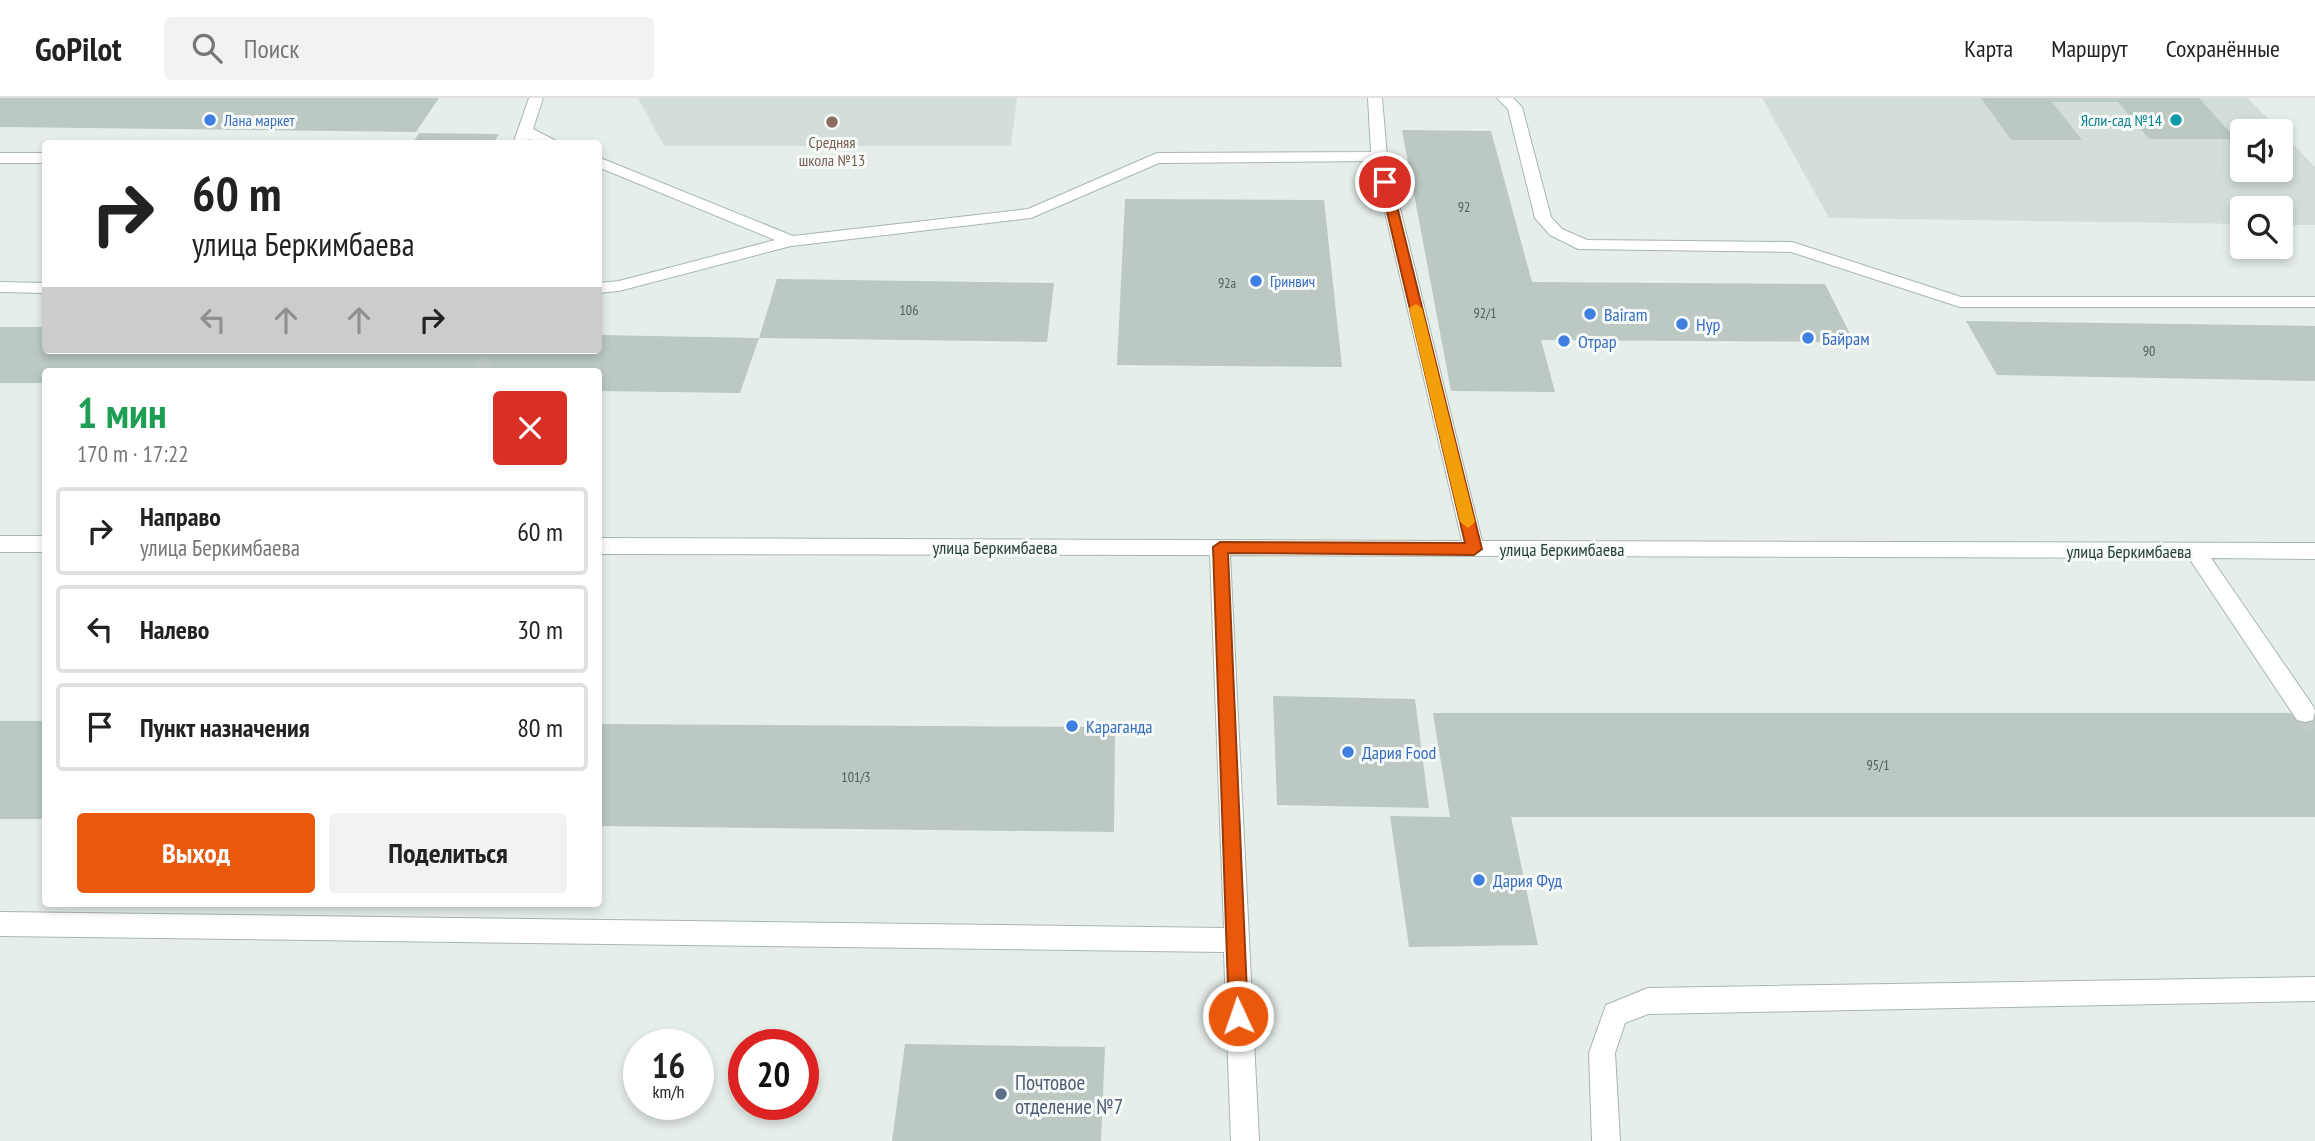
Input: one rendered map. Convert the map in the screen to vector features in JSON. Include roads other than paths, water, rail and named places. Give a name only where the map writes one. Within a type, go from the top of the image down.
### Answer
[{"type":"street","points":[[522,137],[536,98]]},
{"type":"street","points":[[1375,98],[1379,156],[1474,549]]},
{"type":"street","points":[[1504,98],[1515,107],[1543,218],[1556,232],[1584,245],[1792,247],[1960,302],[2315,302]]},
{"type":"street","points":[[602,288],[619,286],[791,241],[1031,213],[1157,158],[1379,156]]},
{"type":"street","points":[[0,158],[42,158]]},
{"type":"street","points":[[602,163],[791,241]]},
{"type":"street","points":[[0,287],[42,288]]},
{"type":"street","points":[[0,544],[42,544]]},
{"type":"street","name":"улица Беркимбаева","points":[[602,546],[2315,551]]},
{"type":"street","points":[[1220,547],[1245,1141]]},
{"type":"street","points":[[2194,551],[2305,713]]},
{"type":"street","points":[[0,924],[1235,940]]},
{"type":"street","points":[[1606,1141],[1602,1053],[1615,1014],[1648,1001],[2315,989]]},
{"type":"tunnel","points":[[482,368],[489,354]]},
{"type":"tunnel","points":[[2306,715],[2315,728]]},
{"type":"place","name":"Лана маркет","points":[[210,120]]},
{"type":"place","name":"Ясли-сад №14","points":[[2176,120]]},
{"type":"place","name":"Средняя школа №13","points":[[832,122]]},
{"type":"place","name":"Гринвич","points":[[1256,281]]},
{"type":"place","name":"Bairam","points":[[1590,314]]},
{"type":"place","name":"Нур","points":[[1682,324]]},
{"type":"place","name":"Байрам","points":[[1808,338]]},
{"type":"place","name":"Отрар","points":[[1564,341]]},
{"type":"place","name":"Караганда","points":[[1072,726]]},
{"type":"place","name":"Дария Food","points":[[1348,752]]},
{"type":"place","name":"Дария Фуд","points":[[1479,880]]},
{"type":"place","name":"Почтовое отделение №7","points":[[1001,1094]]}]
